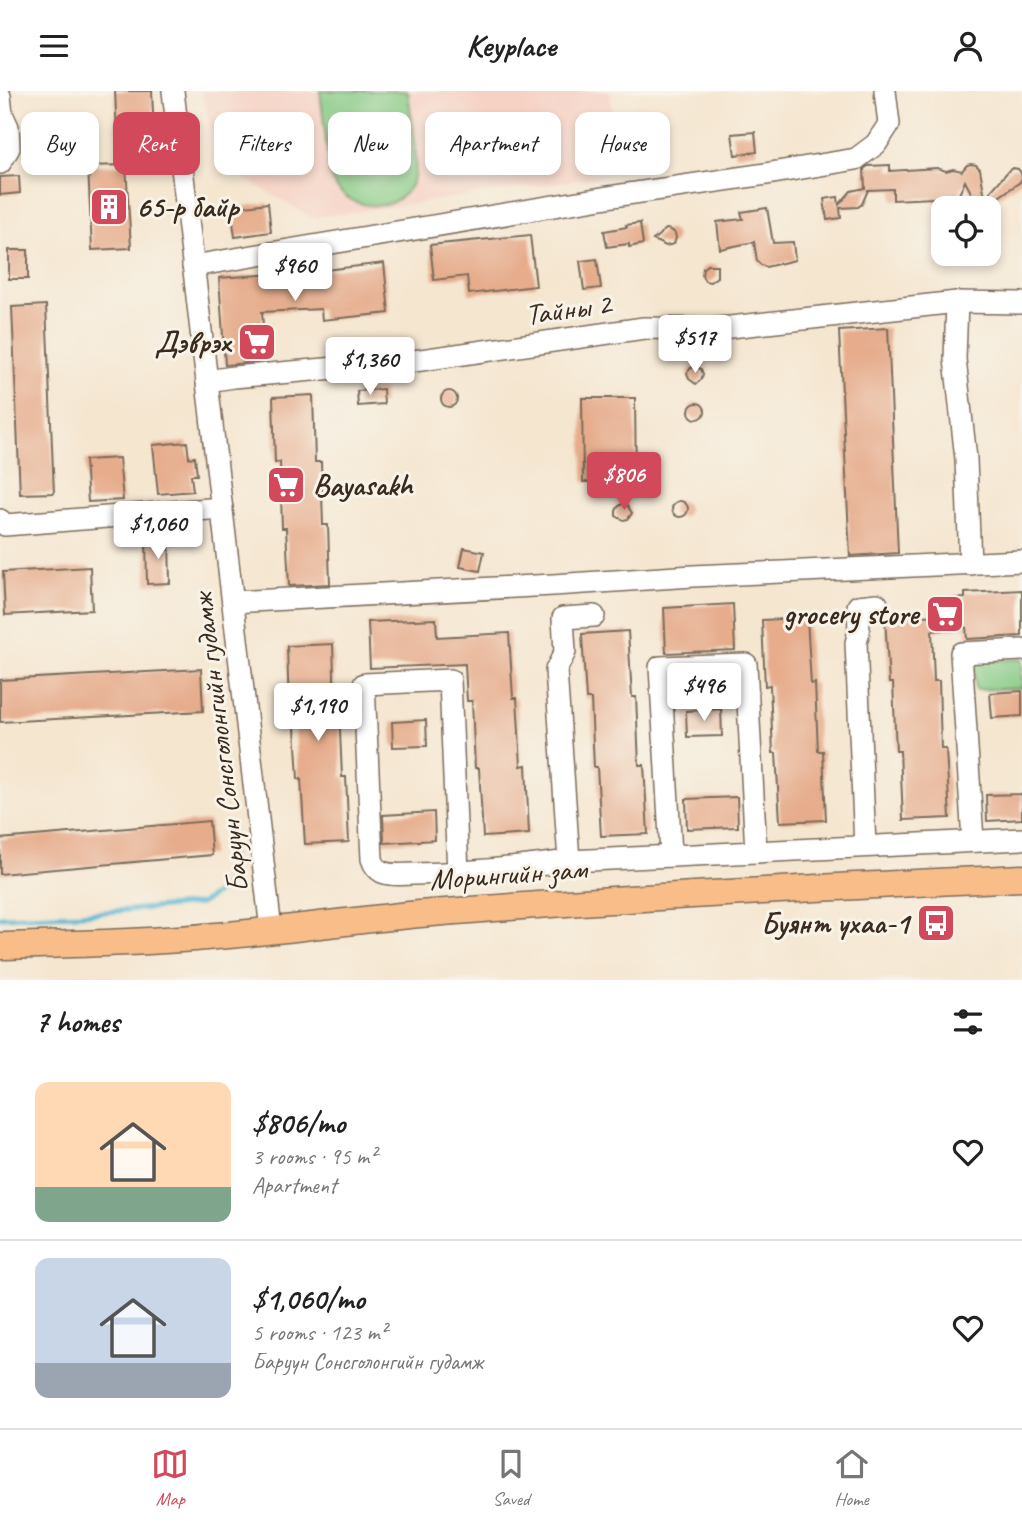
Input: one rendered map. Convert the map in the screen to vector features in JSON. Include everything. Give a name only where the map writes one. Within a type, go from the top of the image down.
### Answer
[{"type":"main road","name":"Морингийн зам","points":[[0,946],[217,936],[430,913],[552,904],[1022,878]]},
{"type":"street","name":"Баруун Сонсголонгийн гудамж","points":[[173,91],[271,930]]},
{"type":"street","points":[[194,266],[588,200],[856,159],[876,144],[889,124],[886,92]]},
{"type":"street","points":[[0,96],[2,114],[8,127],[9,148],[0,163]]},
{"type":"street","points":[[957,302],[955,359],[966,459],[970,564]]},
{"type":"street","name":"Тайны 2","points":[[207,381],[414,361],[644,328],[712,329],[957,302],[1022,303]]},
{"type":"street","points":[[0,520],[5,525],[222,508]]},
{"type":"street","points":[[233,602],[1022,561]]},
{"type":"street","points":[[865,846],[856,643],[859,631],[858,606],[877,604]]},
{"type":"street","points":[[569,860],[556,670],[565,652],[563,618],[594,616]]},
{"type":"street","points":[[973,841],[961,653],[1022,650]]},
{"type":"street","points":[[671,855],[660,667],[746,664],[756,852]]},
{"type":"street","points":[[458,873],[450,680],[364,684],[372,859],[375,867],[383,873],[458,873],[520,868],[569,860],[1022,839]]},
{"type":"shaded area","points":[[202,91],[610,91],[613,112],[575,112],[575,175],[613,175],[313,218],[238,175],[314,175],[314,112],[214,112],[214,134],[209,125]]},
{"type":"green space","points":[[320,91],[408,91],[411,112],[328,112],[328,158]]},
{"type":"green space","points":[[411,115],[416,170],[407,191],[398,199],[372,205],[346,197],[330,175],[411,175]]},
{"type":"green space","points":[[1022,659],[1022,688],[975,690],[974,661]]},
{"type":"green space","points":[[731,676],[732,705],[673,708],[672,679]]},
{"type":"building","points":[[115,91],[152,91],[153,112],[116,112]]},
{"type":"building","points":[[755,132],[757,152],[735,155],[732,134]]},
{"type":"building","name":"65-р байр","points":[[113,165],[113,175],[127,175],[131,248],[92,250],[88,175],[99,175],[99,166]]},
{"type":"building","points":[[890,165],[890,171],[937,168],[962,171],[967,165],[976,165],[980,169],[985,196],[973,196],[965,181],[958,196],[893,200],[893,189],[868,190],[858,207],[840,208],[841,218],[827,220],[824,199],[838,197],[839,205],[851,191],[865,188],[864,169],[868,166]]},
{"type":"building","points":[[1013,168],[1021,173],[1020,182],[1000,196],[987,196]]},
{"type":"building","points":[[19,176],[20,193],[0,195],[0,177]]},
{"type":"building","points":[[268,203],[271,232],[235,237],[231,208]]},
{"type":"building","points":[[767,208],[773,243],[793,242],[795,260],[766,267],[761,265],[757,261],[754,242],[720,249],[717,222],[743,219],[741,212]]},
{"type":"building","points":[[640,223],[643,244],[607,247],[604,231]]},
{"type":"building","points":[[666,229],[675,233],[674,244],[666,246],[653,240]]},
{"type":"building","points":[[530,235],[536,286],[469,294],[467,276],[434,280],[430,245]]},
{"type":"building","points":[[9,250],[28,250],[28,279],[9,279]]},
{"type":"building","points":[[597,259],[601,288],[584,290],[580,261]]},
{"type":"building","points":[[384,263],[389,313],[322,320],[321,309],[262,312],[266,361],[225,365],[219,278]]},
{"type":"building","points":[[717,265],[717,277],[710,282],[705,281],[702,276],[703,268]]},
{"type":"building","points":[[46,305],[54,493],[20,494],[12,307]]},
{"type":"building","points":[[888,328],[898,553],[850,556],[839,331]]},
{"type":"building","points":[[697,367],[703,374],[696,384],[689,379],[687,373],[691,368]]},
{"type":"building","points":[[383,389],[384,404],[358,406],[357,391]]},
{"type":"building","points":[[449,391],[455,393],[455,405],[449,407],[443,405],[441,399],[443,393]]},
{"type":"building","points":[[313,395],[315,462],[321,462],[323,525],[328,525],[330,584],[289,586],[286,528],[282,528],[280,462],[275,463],[273,397]]},
{"type":"building","points":[[582,398],[635,398],[636,481],[583,482]]},
{"type":"building","points":[[697,403],[703,405],[703,417],[697,419],[691,417],[689,411],[691,405]]},
{"type":"building","points":[[187,442],[189,458],[195,457],[197,475],[191,475],[193,491],[158,494],[153,445]]},
{"type":"building","points":[[119,458],[123,500],[88,502],[85,460]]},
{"type":"building","points":[[680,501],[688,509],[680,517],[672,509]]},
{"type":"building","points":[[625,502],[632,513],[628,519],[623,520],[616,516],[616,511]]},
{"type":"building","points":[[146,538],[169,538],[170,583],[147,584]]},
{"type":"building","points":[[464,548],[484,552],[480,571],[460,567]]},
{"type":"building","points":[[90,567],[92,610],[5,615],[3,572]]},
{"type":"building","points":[[1022,590],[1022,636],[967,639],[966,627],[932,631],[934,681],[939,681],[941,749],[946,749],[950,818],[903,820],[900,751],[896,751],[893,683],[889,683],[885,618],[941,615],[940,599],[965,598],[965,593]]},
{"type":"building","points":[[733,604],[735,650],[666,653],[664,608]]},
{"type":"building","points":[[807,618],[811,684],[815,683],[818,751],[823,751],[826,820],[780,822],[770,685],[765,686],[762,620]]},
{"type":"building","points":[[436,619],[437,637],[509,633],[513,698],[517,698],[521,766],[526,765],[529,834],[483,837],[479,768],[475,768],[472,701],[467,701],[465,664],[370,668],[368,622]]},
{"type":"building","points":[[628,631],[632,697],[636,697],[639,765],[644,765],[648,834],[601,836],[591,699],[586,699],[582,634]]},
{"type":"building","points":[[333,644],[335,709],[339,709],[342,777],[346,777],[349,842],[305,844],[294,710],[289,711],[287,646]]},
{"type":"building","points":[[201,669],[203,711],[0,722],[0,680]]},
{"type":"building","points":[[1022,691],[1022,716],[992,718],[990,693]]},
{"type":"building","points":[[721,709],[722,736],[687,737],[686,711]]},
{"type":"building","points":[[426,720],[427,746],[393,747],[392,722]]},
{"type":"building","points":[[1022,794],[1022,819],[987,821],[986,795]]},
{"type":"building","points":[[737,797],[738,827],[687,829],[686,799]]},
{"type":"building","points":[[434,812],[435,840],[384,843],[383,815]]},
{"type":"building","points":[[209,821],[212,855],[0,874],[0,839]]},
{"type":"waterway","points":[[0,917],[80,914],[201,904],[222,889],[230,876],[231,826]]},
{"type":"place","name":"65-р байр","points":[[109,207]]},
{"type":"place","name":"Дэврэх","points":[[257,342]]},
{"type":"place","name":"Bayasakh","points":[[286,485]]},
{"type":"place","name":"grocery store","points":[[945,614]]},
{"type":"place","name":"Буянт ухаа-1","points":[[936,923]]}]
